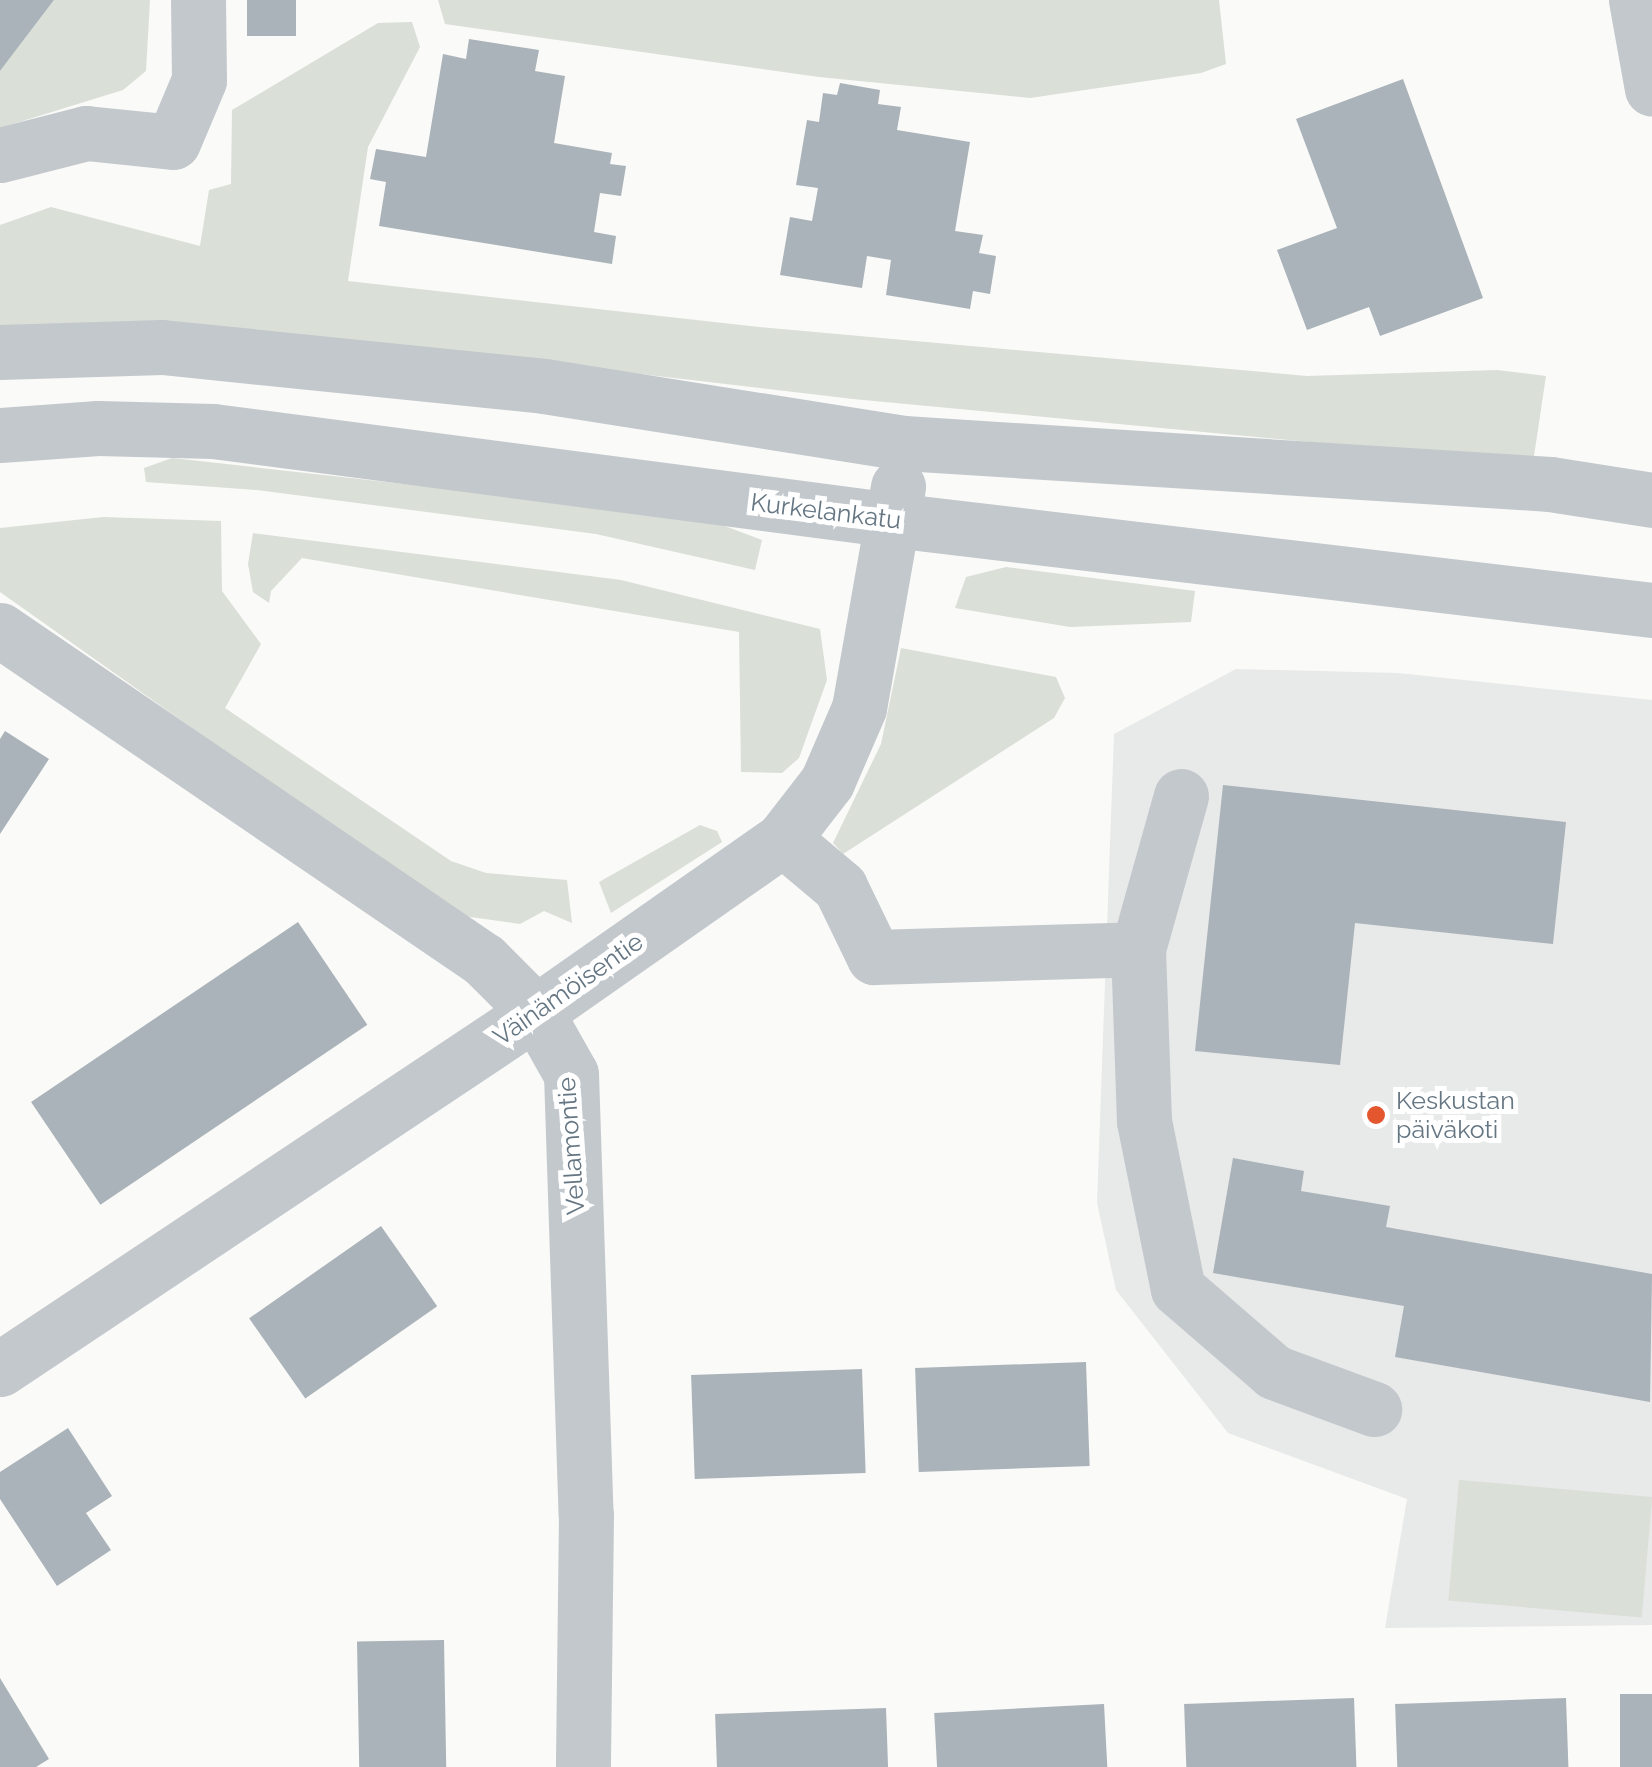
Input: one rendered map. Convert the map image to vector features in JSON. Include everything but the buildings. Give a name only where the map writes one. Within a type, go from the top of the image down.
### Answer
[{"type":"street","points":[[0,155],[86,132],[173,142],[199,80],[198,0]]},
{"type":"street","points":[[1636,0],[1652,89]]},
{"type":"street","points":[[0,352],[162,347],[544,386],[904,443],[1531,483],[1652,500]]},
{"type":"street","name":"Kurkelankatu","points":[[0,435],[98,428],[213,432],[893,520],[1652,609]]},
{"type":"street","name":"Väinämöisentie","points":[[0,1369],[536,1012],[783,840],[808,812],[846,745],[859,708],[904,443]]},
{"type":"street","name":"Vellamontie","points":[[0,630],[484,960],[536,1012],[571,1074],[586,1515],[583,1767]]},
{"type":"street","points":[[1181,796],[1138,949],[1144,1122],[1178,1289],[1274,1372],[1374,1409]]},
{"type":"street","points":[[783,840],[840,887],[874,957],[1138,949]]},
{"type":"shaded area","points":[[54,0],[150,0],[146,71],[123,90],[0,128],[0,71]]},
{"type":"shaded area","points":[[438,0],[1219,0],[1226,64],[1201,73],[1030,98],[819,77],[445,24]]},
{"type":"shaded area","points":[[412,22],[420,47],[368,147],[348,281],[759,327],[1307,376],[1497,370],[1546,376],[1534,456],[1469,457],[853,399],[341,339],[0,329],[0,225],[51,207],[200,246],[209,190],[231,184],[232,110],[378,23]]},
{"type":"shaded area","points":[[172,458],[701,517],[762,540],[755,570],[596,534],[257,490],[146,482],[144,468]]},
{"type":"shaded area","points":[[103,517],[221,521],[222,591],[261,644],[225,708],[451,861],[486,873],[567,880],[572,923],[544,911],[520,924],[456,915],[0,592],[0,528]]},
{"type":"shaded area","points":[[253,533],[621,580],[820,629],[827,680],[799,758],[782,773],[741,772],[739,632],[302,558],[271,591],[269,603],[253,592],[248,564]]},
{"type":"shaded area","points":[[1006,567],[1195,591],[1191,622],[1070,627],[955,608],[966,577]]},
{"type":"shaded area","points":[[901,648],[1056,677],[1065,698],[1054,718],[843,854],[833,843],[881,744]]},
{"type":"shaded area","name":"Keskustan päiväkoti","points":[[1236,669],[1398,673],[1652,700],[1652,1625],[1385,1628],[1407,1499],[1228,1433],[1116,1290],[1097,1203],[1114,734]]},
{"type":"shaded area","points":[[700,825],[717,831],[722,842],[611,913],[599,882]]},
{"type":"shaded area","points":[[1459,1480],[1652,1497],[1642,1617],[1448,1601]]},
{"type":"place","name":"Keskustan päiväkoti","points":[[1376,1115]]}]
